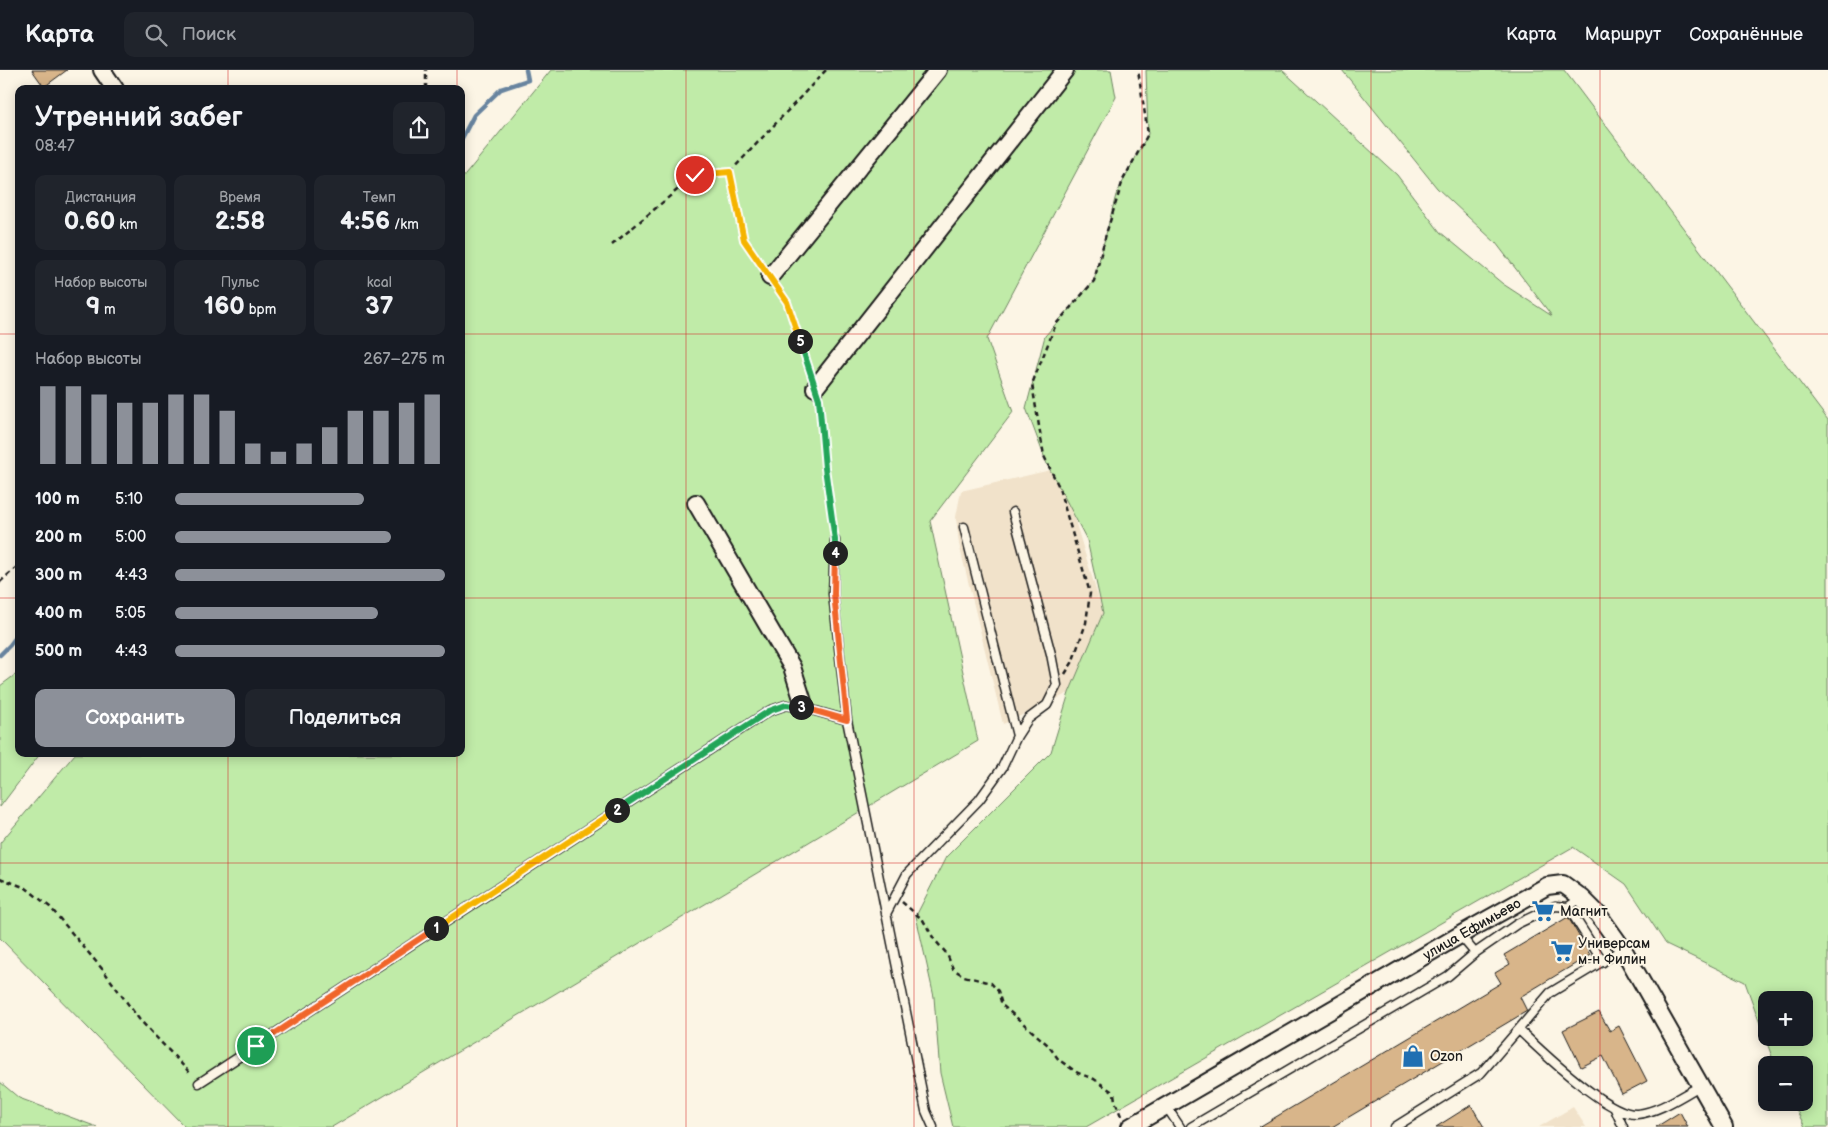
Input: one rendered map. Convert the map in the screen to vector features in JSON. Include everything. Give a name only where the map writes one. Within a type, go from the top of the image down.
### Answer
[{"type":"street","points":[[102,70],[111,85]]},
{"type":"street","points":[[770,277],[938,70]]},
{"type":"street","points":[[816,388],[1065,70]]},
{"type":"street","points":[[696,503],[792,668],[805,708]]},
{"type":"street","name":"улица Ефимьево","points":[[1126,1123],[1166,1106],[1547,886],[1562,884],[1575,903],[1598,914],[1623,949],[1724,1127]]},
{"type":"lane","points":[[886,914],[907,874],[979,800],[1002,768],[1017,736],[1028,719],[1047,705],[1057,685],[1051,654],[1013,512]]},
{"type":"lane","points":[[964,527],[1017,736]]},
{"type":"lane","points":[[835,540],[834,594],[847,720],[926,1111],[933,1127]]},
{"type":"lane","points":[[199,1083],[769,711],[786,705],[805,708],[847,720]]},
{"type":"lane","points":[[1191,1127],[1448,976],[1475,953],[1517,924],[1555,906],[1575,903],[1603,962]]},
{"type":"lane","points":[[1460,935],[1475,953]]},
{"type":"lane","points":[[1395,1127],[1481,1072],[1550,993],[1623,949]]},
{"type":"lane","points":[[1519,1030],[1560,1069],[1615,1109],[1636,1114],[1658,1109],[1700,1086]]},
{"type":"lane","points":[[1166,1106],[1180,1127]]},
{"type":"lane","points":[[1615,1109],[1623,1127]]},
{"type":"path","points":[[426,70],[426,85]]},
{"type":"path","points":[[612,245],[695,175],[730,172],[826,70]]},
{"type":"path","points":[[1057,685],[1072,663],[1086,623],[1090,593],[1058,485],[1044,456],[1032,384],[1056,324],[1094,281],[1123,180],[1148,134],[1138,70]]},
{"type":"path","points":[[730,172],[744,240],[787,302],[816,388],[819,399],[825,468],[835,540]]},
{"type":"path","points":[[0,582],[15,569]]},
{"type":"path","points":[[0,878],[26,888],[50,907],[103,970],[139,1019],[199,1083]]},
{"type":"path","points":[[894,898],[904,903],[923,920],[934,939],[948,954],[953,969],[964,976],[991,983],[998,991],[1002,1005],[1048,1045],[1059,1060],[1078,1073],[1094,1078],[1109,1088],[1114,1093],[1115,1101],[1126,1123]]},
{"type":"shaded area","points":[[1059,468],[1103,613],[1069,693],[1003,724],[959,544],[956,517],[961,491]]},
{"type":"shaded area","points":[[1573,1107],[1586,1127],[1539,1127]]},
{"type":"green space","points":[[551,70],[1111,70],[1116,97],[987,339],[1013,412],[930,521],[978,741],[332,1127],[185,1127],[0,938],[0,843],[72,757],[465,757],[465,175]]},
{"type":"green space","points":[[1146,70],[1282,70],[1397,175],[1440,232],[1503,284],[1552,316],[1496,243],[1437,188],[1342,70],[1564,70],[1828,420],[1828,1127],[1805,1127],[1797,1111],[1813,1111],[1813,1056],[1772,1056],[1768,1046],[1813,1046],[1813,991],[1758,991],[1758,1018],[1745,982],[1666,944],[1626,884],[1573,847],[1086,1127],[953,1127],[940,1073],[934,997],[916,916],[946,857],[1051,752],[1069,693],[1103,613],[1087,540],[1047,464],[1026,408],[1045,336],[1094,281],[1116,195],[1148,134]]},
{"type":"green space","points":[[15,675],[15,757],[38,757],[0,807],[0,686]]},
{"type":"green space","points":[[0,1082],[19,1098],[97,1127],[0,1127]]},
{"type":"building","points":[[32,70],[67,70],[47,85],[43,85]]},
{"type":"building","points":[[1568,917],[1590,955],[1520,997],[1527,1011],[1332,1127],[1259,1127],[1501,983],[1495,973],[1510,964],[1504,955]]},
{"type":"building","points":[[1599,1012],[1610,1031],[1619,1026],[1647,1081],[1622,1094],[1603,1056],[1581,1067],[1563,1030]]},
{"type":"building","points":[[1471,1105],[1484,1127],[1436,1127]]},
{"type":"building","points":[[1680,1112],[1688,1127],[1656,1127]]},
{"type":"waterway","points":[[465,132],[474,115],[501,89],[528,80],[526,70]]},
{"type":"waterway","points":[[0,655],[15,638]]},
{"type":"place","name":"Магнит","points":[[1543,911]]},
{"type":"place","name":"Универсам м-н Филин","points":[[1562,951]]},
{"type":"place","name":"Ozon","points":[[1413,1056]]},
{"type":"route","points":[[256,1046],[769,711],[786,705],[822,712],[847,720],[834,594],[835,540],[825,468],[819,399],[787,302],[744,240],[730,172],[695,175]]}]
